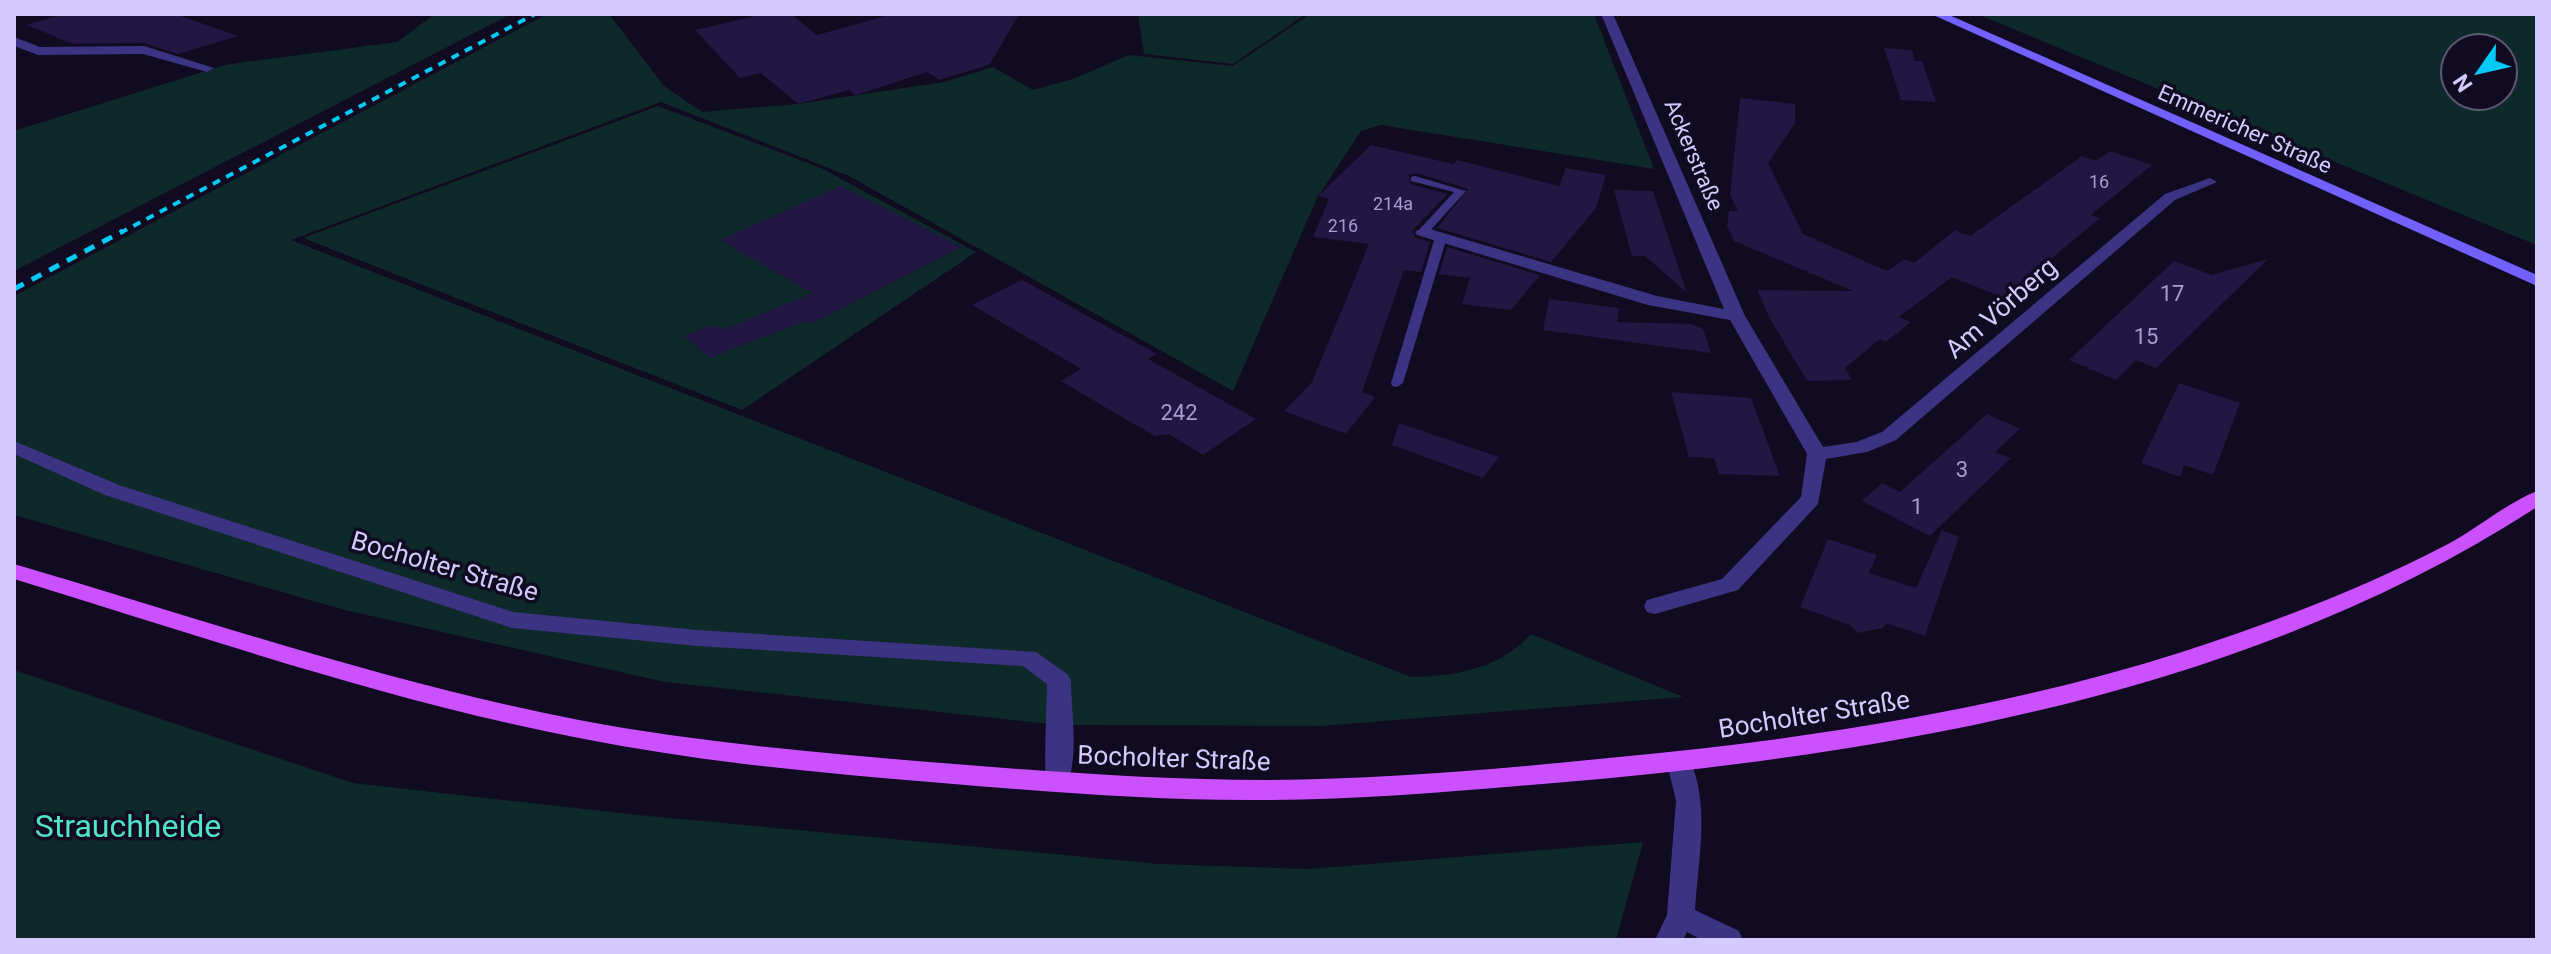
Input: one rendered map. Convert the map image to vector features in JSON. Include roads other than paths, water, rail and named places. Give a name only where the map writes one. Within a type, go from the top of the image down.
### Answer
[{"type":"main road","name":"Emmericher Straße","points":[[1937,14],[2537,281]]},
{"type":"main road","name":"Bocholter Straße","points":[[14,571],[299,658],[578,729],[778,760],[1056,782],[1267,790],[1416,785],[1679,763],[1866,738],[2041,700],[2184,660],[2313,615],[2458,548],[2537,498]]},
{"type":"street","name":"Ackerstraße","points":[[1607,14],[1736,316],[1817,454]]},
{"type":"street","points":[[14,41],[38,51],[144,50],[207,68]]},
{"type":"street","name":"Am Vörberg","points":[[1817,454],[1860,448],[1889,436],[2170,197],[2210,182]]},
{"type":"street","points":[[1423,232],[1654,301],[1736,316]]},
{"type":"street","name":"Bocholter Straße","points":[[14,447],[112,490],[512,620],[697,638],[1028,658],[1059,680],[1060,751],[1056,782]]},
{"type":"street","points":[[1655,606],[1730,585],[1811,499],[1817,454]]},
{"type":"street","points":[[1679,763],[1689,801],[1675,928],[1729,940]]},
{"type":"lane","points":[[1415,179],[1461,191],[1423,232]]},
{"type":"lane","points":[[1397,383],[1441,237]]},
{"type":"railway","points":[[120,233],[535,14]]},
{"type":"railway","points":[[14,289],[123,231]]},
{"type":"park label","name":"Strauchheide","points":[[128,826]]}]
